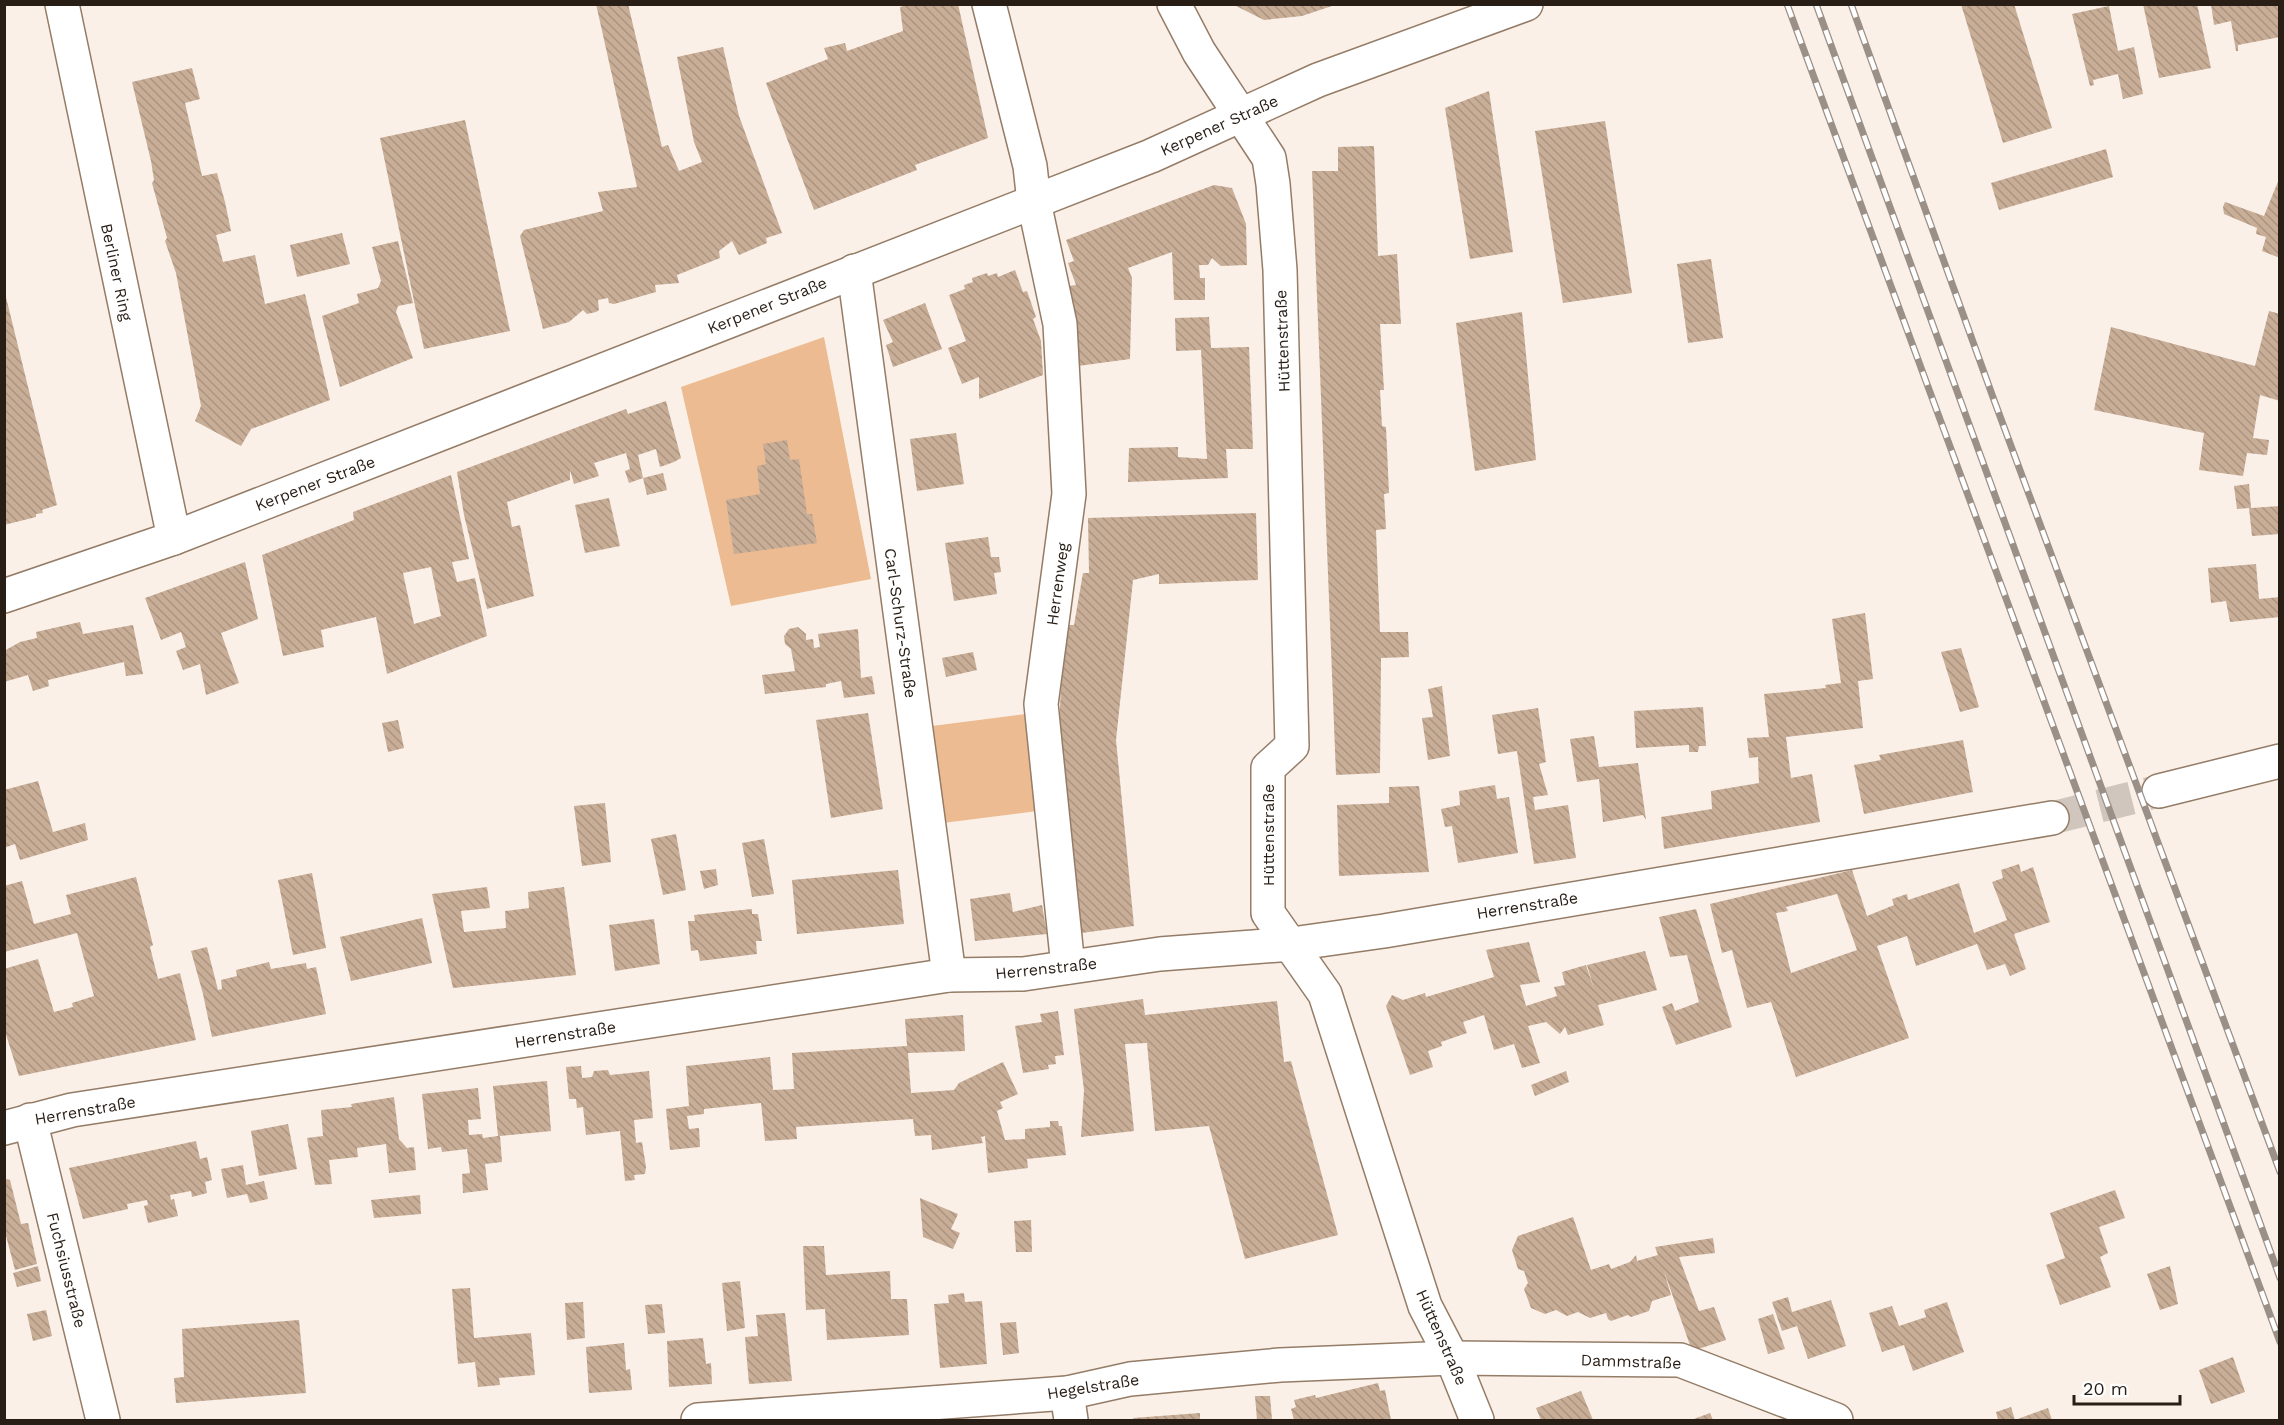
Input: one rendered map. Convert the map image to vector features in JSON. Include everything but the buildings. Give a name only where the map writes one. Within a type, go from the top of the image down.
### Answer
[{"type":"street","name":"Berliner Ring","points":[[62,4],[174,538]]},
{"type":"street","name":"Herrenweg","points":[[989,4],[1030,166],[1034,202],[1060,324],[1069,494],[1041,704],[1068,967]]},
{"type":"street","name":"Hüttenstraße","points":[[1174,4],[1199,52],[1269,158],[1280,270],[1292,746],[1268,768],[1269,913],[1325,994],[1425,1306],[1452,1358],[1477,1420]]},
{"type":"street","name":"Kerpener Straße","points":[[4,596],[174,538],[1151,156],[1318,80],[1389,52],[1526,4]]},
{"type":"street","name":"Carl-Schurz-Straße","points":[[854,272],[949,975]]},
{"type":"street","points":[[2159,791],[2280,761]]},
{"type":"street","name":"Herrenstraße","points":[[17,1124],[72,1110],[949,975],[1023,974],[1160,954],[1292,944],[2052,818]]},
{"type":"street","name":"Fuchsiusstraße","points":[[17,1124],[103,1420]]},
{"type":"street","name":"Hegelstraße","points":[[698,1420],[1069,1407],[1130,1379],[1280,1365],[1452,1358]]},
{"type":"street","name":"Dammstraße","points":[[1452,1358],[1680,1360],[1836,1420]]},
{"type":"shaded area","points":[[824,337],[871,579],[731,606],[681,387]]},
{"type":"shaded area","points":[[1033,713],[1045,810],[943,823],[932,726]]},
{"type":"tunnel","points":[[2052,818],[2159,791]]},
{"type":"railway","points":[[1787,4],[2280,1342]]},
{"type":"railway","points":[[1816,4],[2280,1278]]},
{"type":"railway","points":[[1851,4],[1994,400],[2280,1172]]}]
